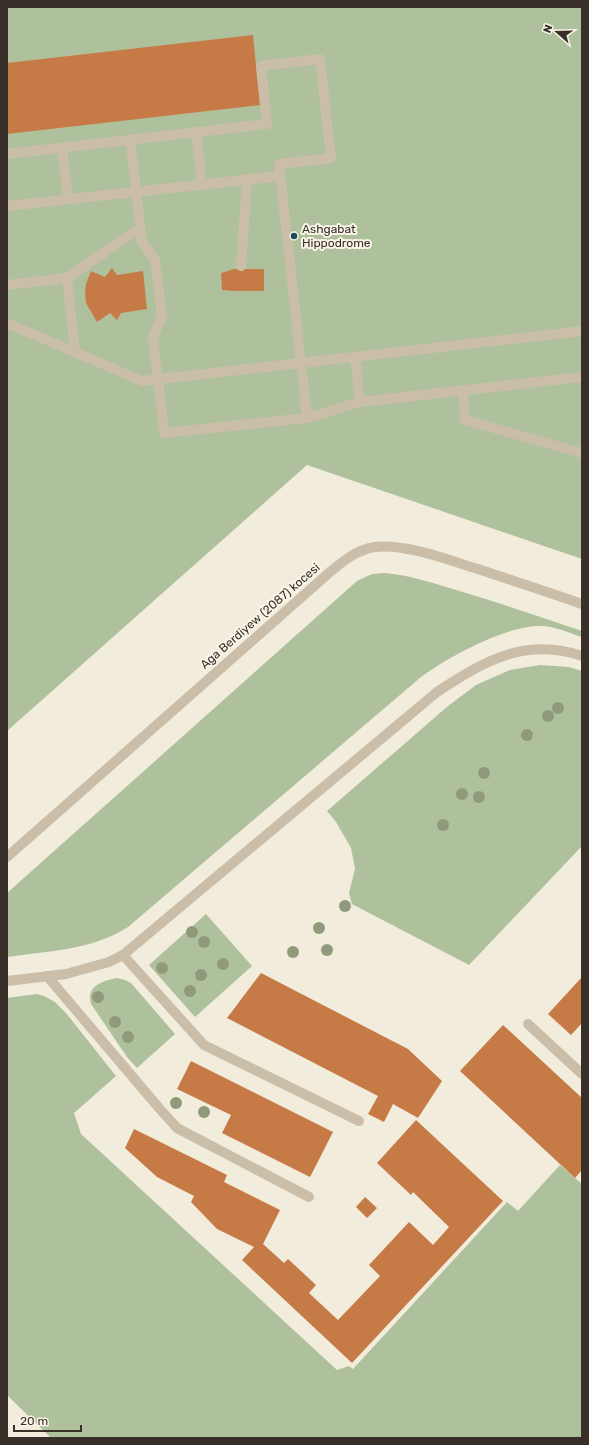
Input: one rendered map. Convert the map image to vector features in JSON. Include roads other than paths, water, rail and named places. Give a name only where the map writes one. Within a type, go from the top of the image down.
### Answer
[{"type":"street","points":[[7,154],[267,124],[261,66],[320,59],[331,158],[279,164],[308,418]]},
{"type":"street","points":[[196,132],[202,185]]},
{"type":"street","points":[[130,140],[142,242],[155,260],[162,316],[153,337],[164,433],[308,418],[360,402],[579,379]]},
{"type":"street","points":[[62,148],[68,199]]},
{"type":"street","points":[[7,206],[123,192],[136,193],[280,176]]},
{"type":"street","points":[[241,266],[247,180]]},
{"type":"street","points":[[7,285],[67,278],[140,228]]},
{"type":"street","points":[[67,278],[75,352]]},
{"type":"street","points":[[7,322],[142,381],[582,331]]},
{"type":"street","points":[[355,357],[360,402]]},
{"type":"street","points":[[463,390],[465,420],[582,453]]},
{"type":"street","name":"Aga Berdiyew (2087) kocesi","points":[[7,857],[343,560],[358,552],[384,547],[429,554],[582,604]]},
{"type":"street","points":[[7,980],[66,974],[109,962],[123,955],[437,692],[464,674],[486,662],[521,650],[553,650],[570,652],[582,656]]},
{"type":"street","points":[[123,955],[204,1045],[359,1122]]},
{"type":"street","points":[[47,976],[177,1128],[309,1197]]},
{"type":"street","points":[[528,1024],[582,1074]]},
{"type":"place","name":"Ashgabat Hippodrome","points":[[294,236]]}]
